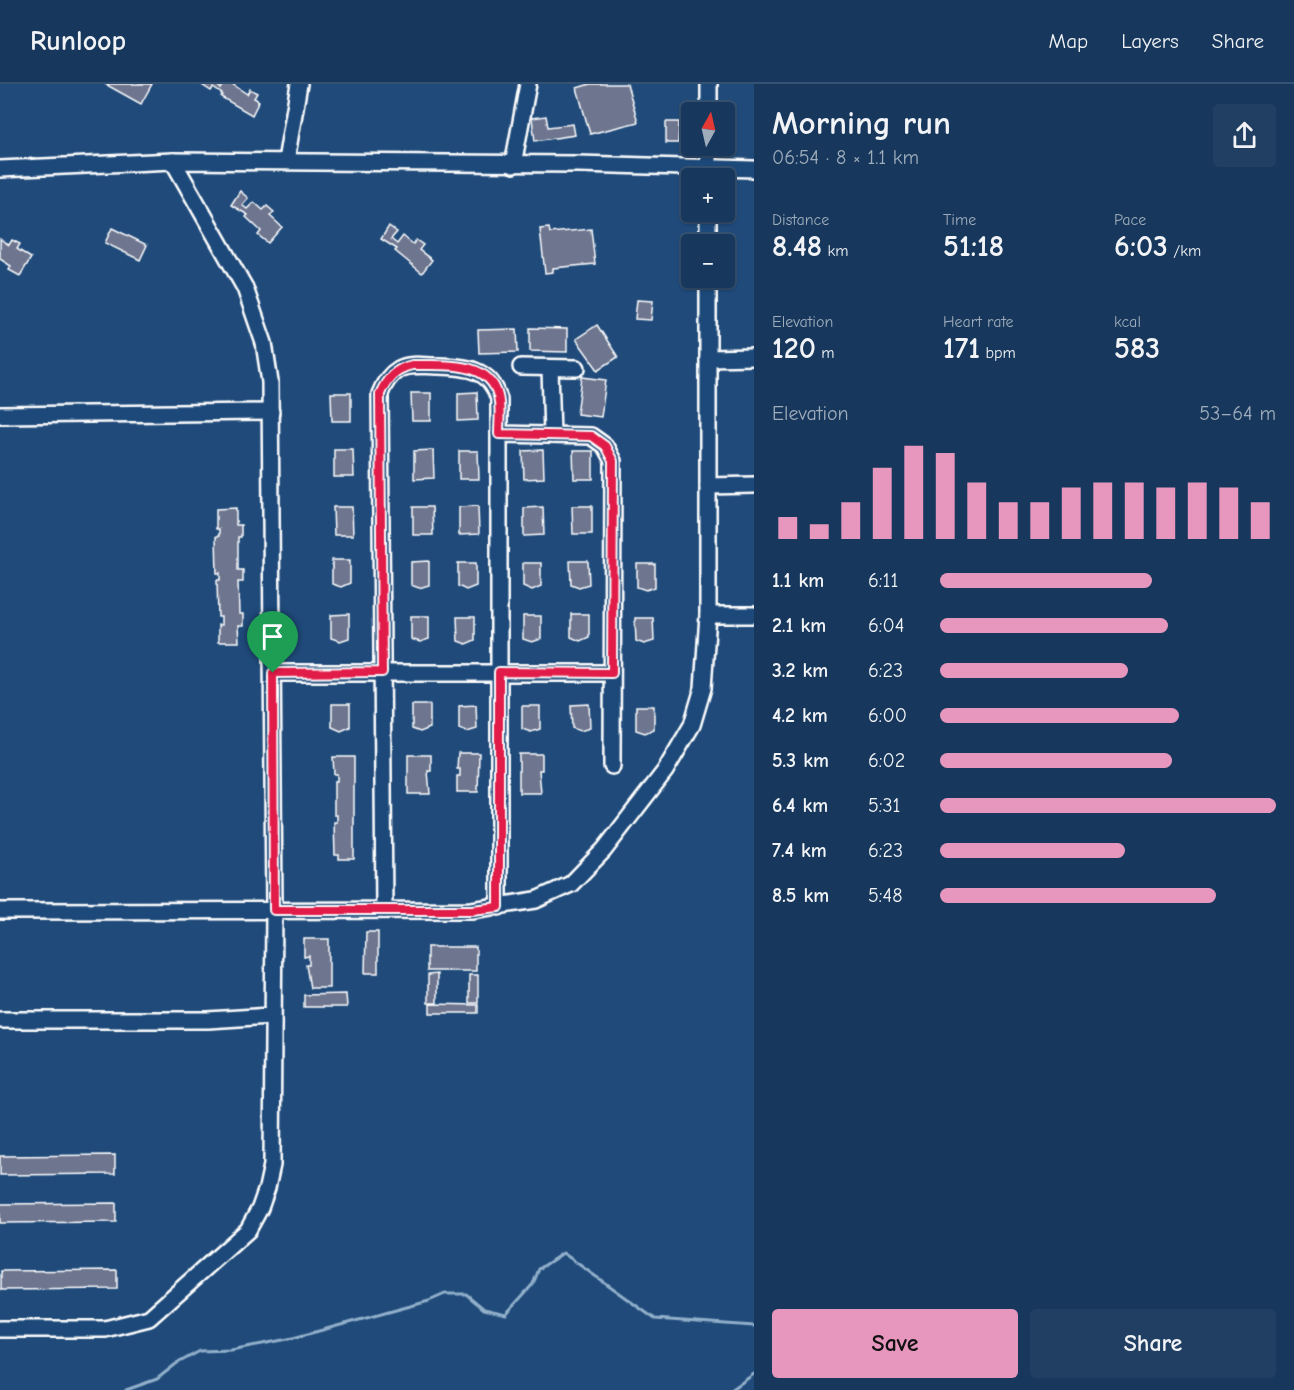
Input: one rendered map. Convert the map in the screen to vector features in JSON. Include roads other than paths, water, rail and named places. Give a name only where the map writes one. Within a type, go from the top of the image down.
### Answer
[{"type":"street","points":[[286,161],[299,84]]},
{"type":"street","points":[[513,165],[528,84]]},
{"type":"street","points":[[709,84],[709,102]]},
{"type":"street","points":[[0,1329],[105,1329],[149,1318],[248,1230],[261,1208],[272,1165],[271,1016],[274,910],[270,382],[255,310],[245,288],[172,161]]},
{"type":"street","points":[[0,169],[172,161],[286,161],[681,171]]},
{"type":"street","points":[[735,170],[754,169]]},
{"type":"street","points":[[0,911],[472,910],[536,900],[571,884],[604,850],[665,771],[692,725],[703,688],[708,615],[708,288]]},
{"type":"street","points":[[708,358],[754,357]]},
{"type":"street","points":[[384,910],[380,394],[385,382],[402,367],[412,365],[469,368],[480,372],[496,388],[499,399],[499,907]]},
{"type":"street","points":[[521,367],[577,368]]},
{"type":"street","points":[[550,368],[552,435]]},
{"type":"street","points":[[0,415],[271,412]]},
{"type":"street","points":[[499,434],[591,436],[605,446],[613,461],[612,766]]},
{"type":"street","points":[[708,486],[754,485]]},
{"type":"street","points":[[708,615],[754,615]]},
{"type":"street","points":[[273,673],[612,673]]},
{"type":"street","points":[[0,1020],[208,1020],[271,1016]]},
{"type":"waterway","points":[[126,1390],[157,1379],[176,1364],[200,1351],[231,1350],[293,1338],[429,1301],[445,1294],[466,1294],[484,1309],[506,1314],[533,1284],[539,1269],[563,1253],[655,1319],[754,1326]]},
{"type":"waterway","points":[[731,1390],[754,1374]]}]
